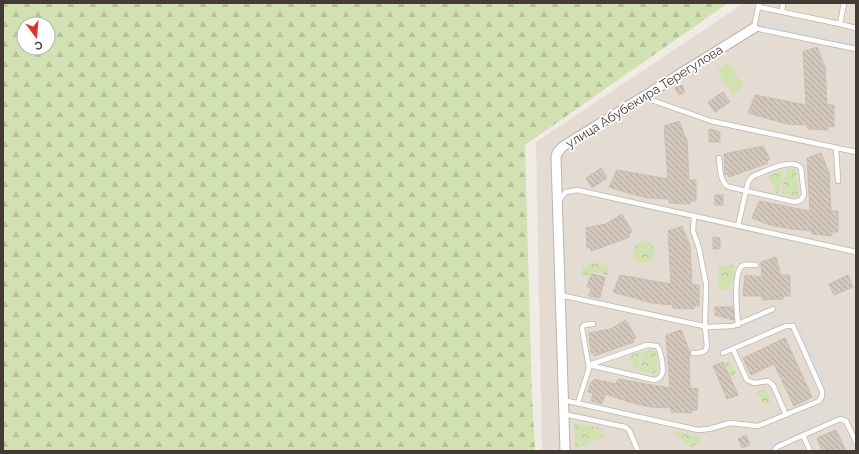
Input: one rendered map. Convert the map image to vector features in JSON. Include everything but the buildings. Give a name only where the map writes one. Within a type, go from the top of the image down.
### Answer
[{"type":"street","name":"улица Абубекира Терегулова","points":[[565,451],[557,203],[556,158],[558,150],[754,28]]},
{"type":"lane","points":[[782,12],[783,3]]},
{"type":"lane","points":[[840,24],[844,3]]},
{"type":"lane","points":[[856,28],[782,12],[759,5],[754,28],[856,49]]},
{"type":"lane","points":[[642,97],[711,121],[856,152]]},
{"type":"lane","points":[[836,148],[838,181]]},
{"type":"lane","points":[[719,158],[725,185],[729,187],[746,191],[795,202],[800,201],[804,195],[801,168],[798,165],[788,164],[753,176],[748,180],[746,191],[738,226]]},
{"type":"lane","points":[[557,203],[566,192],[577,190],[856,252]]},
{"type":"lane","points":[[693,353],[702,353],[707,348],[706,284],[699,248],[693,229],[694,216]]},
{"type":"lane","points":[[738,325],[736,284],[740,268],[744,265],[756,264]]},
{"type":"lane","points":[[560,294],[706,327],[738,325],[773,309]]},
{"type":"lane","points":[[578,403],[589,370],[582,328],[584,325],[593,324]]},
{"type":"lane","points":[[563,400],[698,430],[733,423],[758,426],[819,400],[823,394],[794,327],[791,325],[723,353]]},
{"type":"lane","points":[[647,345],[654,345],[660,349],[662,372],[660,377],[654,380],[589,365],[647,345]]},
{"type":"lane","points":[[733,349],[747,380],[754,383],[768,381],[773,385],[786,415]]},
{"type":"lane","points":[[564,414],[625,427],[629,430],[638,451]]},
{"type":"lane","points":[[775,451],[777,447],[837,420],[843,419],[846,421],[856,442]]},
{"type":"lane","points":[[803,435],[810,451]]},
{"type":"shaded area","points":[[744,3],[856,3],[856,451],[542,451],[536,142]]},
{"type":"shaded area","points":[[744,3],[856,3],[856,31],[742,5]]},
{"type":"shaded area","points":[[760,19],[856,40],[856,47],[759,25]]},
{"type":"shaded area","points":[[727,292],[733,292],[733,306],[727,306]]},
{"type":"shaded area","points":[[796,310],[830,388],[824,391],[790,313]]},
{"type":"shaded area","points":[[775,311],[778,317],[738,335],[736,329]]},
{"type":"shaded area","points":[[782,317],[785,323],[767,331],[764,325]]},
{"type":"shaded area","points":[[757,328],[759,334],[725,350],[722,344]]},
{"type":"shaded area","points":[[716,330],[718,346],[712,346],[710,331]]},
{"type":"shaded area","points":[[826,403],[828,408],[790,425],[788,419]]},
{"type":"shaded area","points":[[845,407],[847,413],[769,448],[767,443]]},
{"type":"shaded area","points":[[778,424],[780,430],[750,442],[748,437]]},
{"type":"green space","points":[[3,3],[728,3],[525,145],[532,398],[535,451],[3,451]]},
{"type":"green space","points":[[729,62],[744,87],[732,95],[717,70]]},
{"type":"green space","points":[[794,168],[796,170],[798,193],[797,196],[794,197],[781,194],[787,169]]},
{"type":"green space","points":[[784,170],[779,194],[776,193],[773,185],[767,178],[768,176]]},
{"type":"green space","points":[[644,241],[652,244],[655,252],[652,260],[644,263],[636,260],[633,252],[636,244]]},
{"type":"green space","points":[[590,262],[609,266],[608,275],[592,271],[590,276],[580,274],[582,266],[589,267]]},
{"type":"green space","points":[[734,265],[735,268],[730,288],[727,290],[721,290],[718,287],[719,267]]},
{"type":"green space","points":[[651,349],[656,352],[658,371],[653,374],[639,371],[644,351]]},
{"type":"green space","points":[[642,351],[637,371],[634,370],[633,363],[629,359],[629,356]]},
{"type":"green space","points":[[730,361],[736,374],[731,377],[725,363]]},
{"type":"green space","points":[[765,388],[771,401],[763,405],[757,392]]},
{"type":"green space","points":[[574,423],[601,428],[603,437],[575,450]]},
{"type":"green space","points":[[676,431],[701,437],[700,442],[690,448],[675,435]]}]
